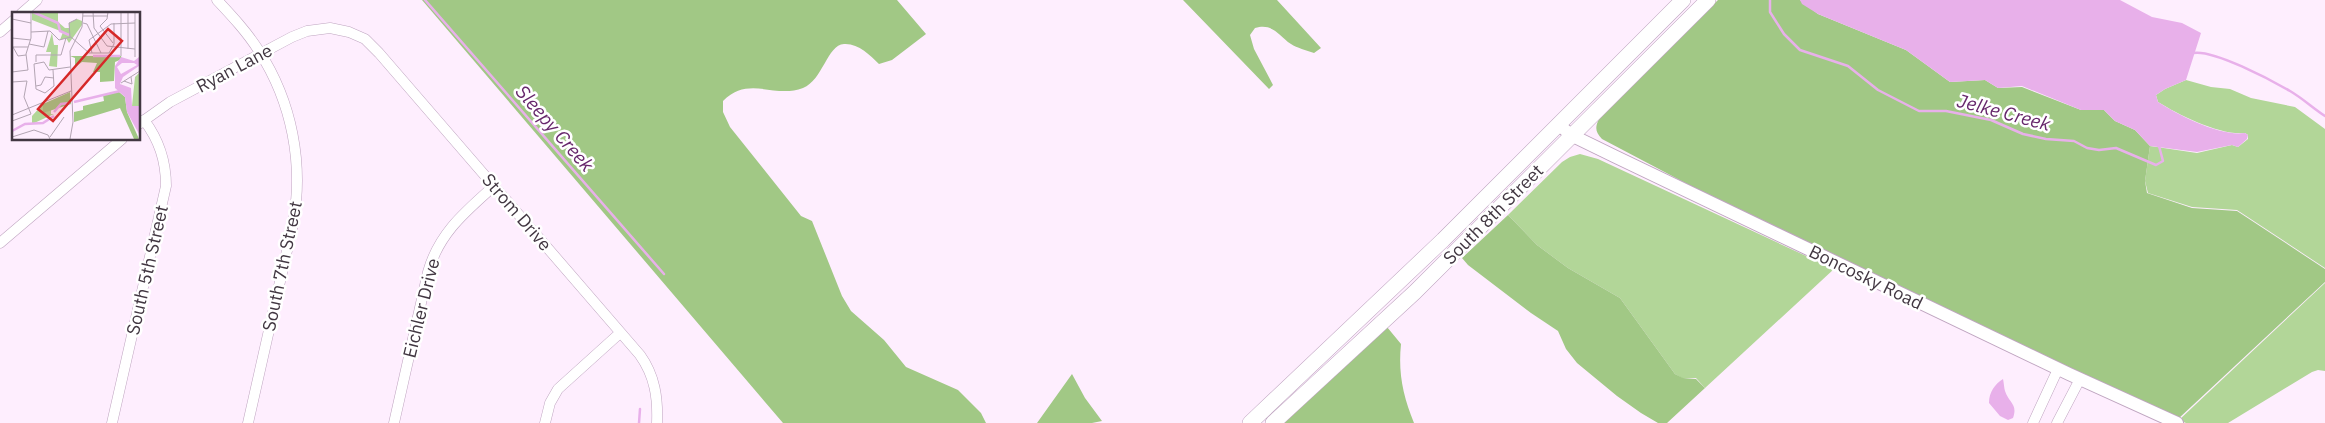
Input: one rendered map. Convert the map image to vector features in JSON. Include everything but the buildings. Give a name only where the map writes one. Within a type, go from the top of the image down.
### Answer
[{"type":"main road","name":"South 8th Street","points":[[1250,423],[1443,240],[1683,0]]},
{"type":"main road","name":"South 8th Street","points":[[1274,423],[1415,292],[1708,0]]},
{"type":"street","points":[[23,12],[37,0]]},
{"type":"street","name":"South 7th Street","points":[[218,0],[261,53],[288,114],[295,148],[298,180],[293,224],[248,423]]},
{"type":"street","points":[[0,32],[12,22]]},
{"type":"street","name":"Ryan Lane","points":[[141,122],[170,102],[302,32],[322,28],[337,28]]},
{"type":"street","name":"Strom Drive","points":[[337,28],[356,34],[376,50],[640,355],[649,369],[656,394],[656,423]]},
{"type":"street","name":"South 5th Street","points":[[112,423],[166,186],[161,150],[153,133],[141,122]]},
{"type":"street","name":"Boncosky Road","points":[[1558,124],[1571,135],[2080,379],[2177,423]]},
{"type":"street","points":[[0,243],[121,140]]},
{"type":"street","name":"Eichler Drive","points":[[394,423],[428,272],[435,250],[455,221],[494,186]]},
{"type":"street","points":[[545,423],[551,400],[562,384],[620,333]]},
{"type":"street","points":[[2033,423],[2058,368]]},
{"type":"street","points":[[2057,423],[2080,379]]},
{"type":"green space","points":[[422,0],[897,0],[926,34],[892,60],[879,64],[868,53],[854,45],[844,44],[833,50],[815,78],[803,88],[792,91],[752,88],[742,90],[733,93],[723,101],[723,112],[730,127],[801,216],[812,221],[842,296],[851,311],[884,340],[906,367],[958,390],[981,413],[986,423],[783,423]]},
{"type":"green space","points":[[1183,0],[1277,0],[1321,48],[1314,53],[1286,41],[1271,28],[1255,28],[1250,35],[1254,49],[1273,85],[1269,89]]},
{"type":"green space","points":[[1718,0],[1800,0],[1818,14],[1906,50],[1950,82],[1985,80],[1998,88],[2022,87],[2081,110],[2104,110],[2115,121],[2135,130],[2150,146],[2145,181],[2147,193],[2192,208],[2237,211],[2325,269],[2325,282],[2178,419],[1729,206],[1602,139],[1596,129],[1599,119]]},
{"type":"green space","points":[[2186,80],[2211,87],[2230,89],[2251,98],[2295,107],[2325,129],[2325,268],[2237,210],[2192,207],[2148,193],[2145,181],[2150,146],[2197,153],[2232,145],[2238,147],[2248,139],[2248,135],[2245,133],[2212,128],[2177,113],[2158,102],[2156,95]]},
{"type":"green space","points":[[1580,154],[1598,159],[1834,269],[1705,388],[1696,378],[1682,378],[1675,374],[1620,298],[1568,268],[1537,245],[1508,215],[1562,162]]},
{"type":"green space","points":[[1508,215],[1537,245],[1568,268],[1620,298],[1675,374],[1683,378],[1696,379],[1705,388],[1667,423],[1658,423],[1617,396],[1577,363],[1566,349],[1558,331],[1531,313],[1468,265],[1462,258]]},
{"type":"green space","points":[[2325,283],[2325,371],[2318,370],[2312,372],[2228,423],[2186,423],[2179,420]]},
{"type":"green space","points":[[1387,327],[1401,344],[1400,365],[1402,384],[1414,423],[1283,423]]},
{"type":"green space","points":[[1072,374],[1085,398],[1102,421],[1092,423],[1037,423]]},
{"type":"shaded area","points":[[1800,0],[2120,0],[2152,17],[2182,23],[2201,33],[2186,80],[2156,95],[2158,102],[2200,124],[2224,132],[2245,133],[2248,135],[2247,139],[2238,147],[2232,145],[2197,152],[2150,146],[2135,130],[2115,121],[2104,110],[2081,110],[2022,86],[1998,88],[1985,80],[1950,82],[1906,50],[1818,14],[1802,4]]},
{"type":"shaded area","points":[[2003,379],[2005,391],[2014,410],[2013,418],[2008,420],[2000,416],[1989,403],[1993,389]]},
{"type":"waterway","name":"Sleepy Creek","points":[[425,0],[664,274]]},
{"type":"waterway","name":"Jelke Creek","points":[[1770,0],[1770,12],[1784,34],[1800,50],[1848,66],[1878,90],[1919,111],[1946,111],[1991,120],[2023,134],[2046,139],[2074,141],[2087,148],[2099,150],[2116,148],[2156,165],[2163,161],[2159,146]]},
{"type":"waterway","points":[[2193,53],[2202,53],[2227,60],[2256,73],[2294,94],[2325,116]]},
{"type":"waterway","name":"Sleepy Creek","points":[[639,423],[640,409]]}]
